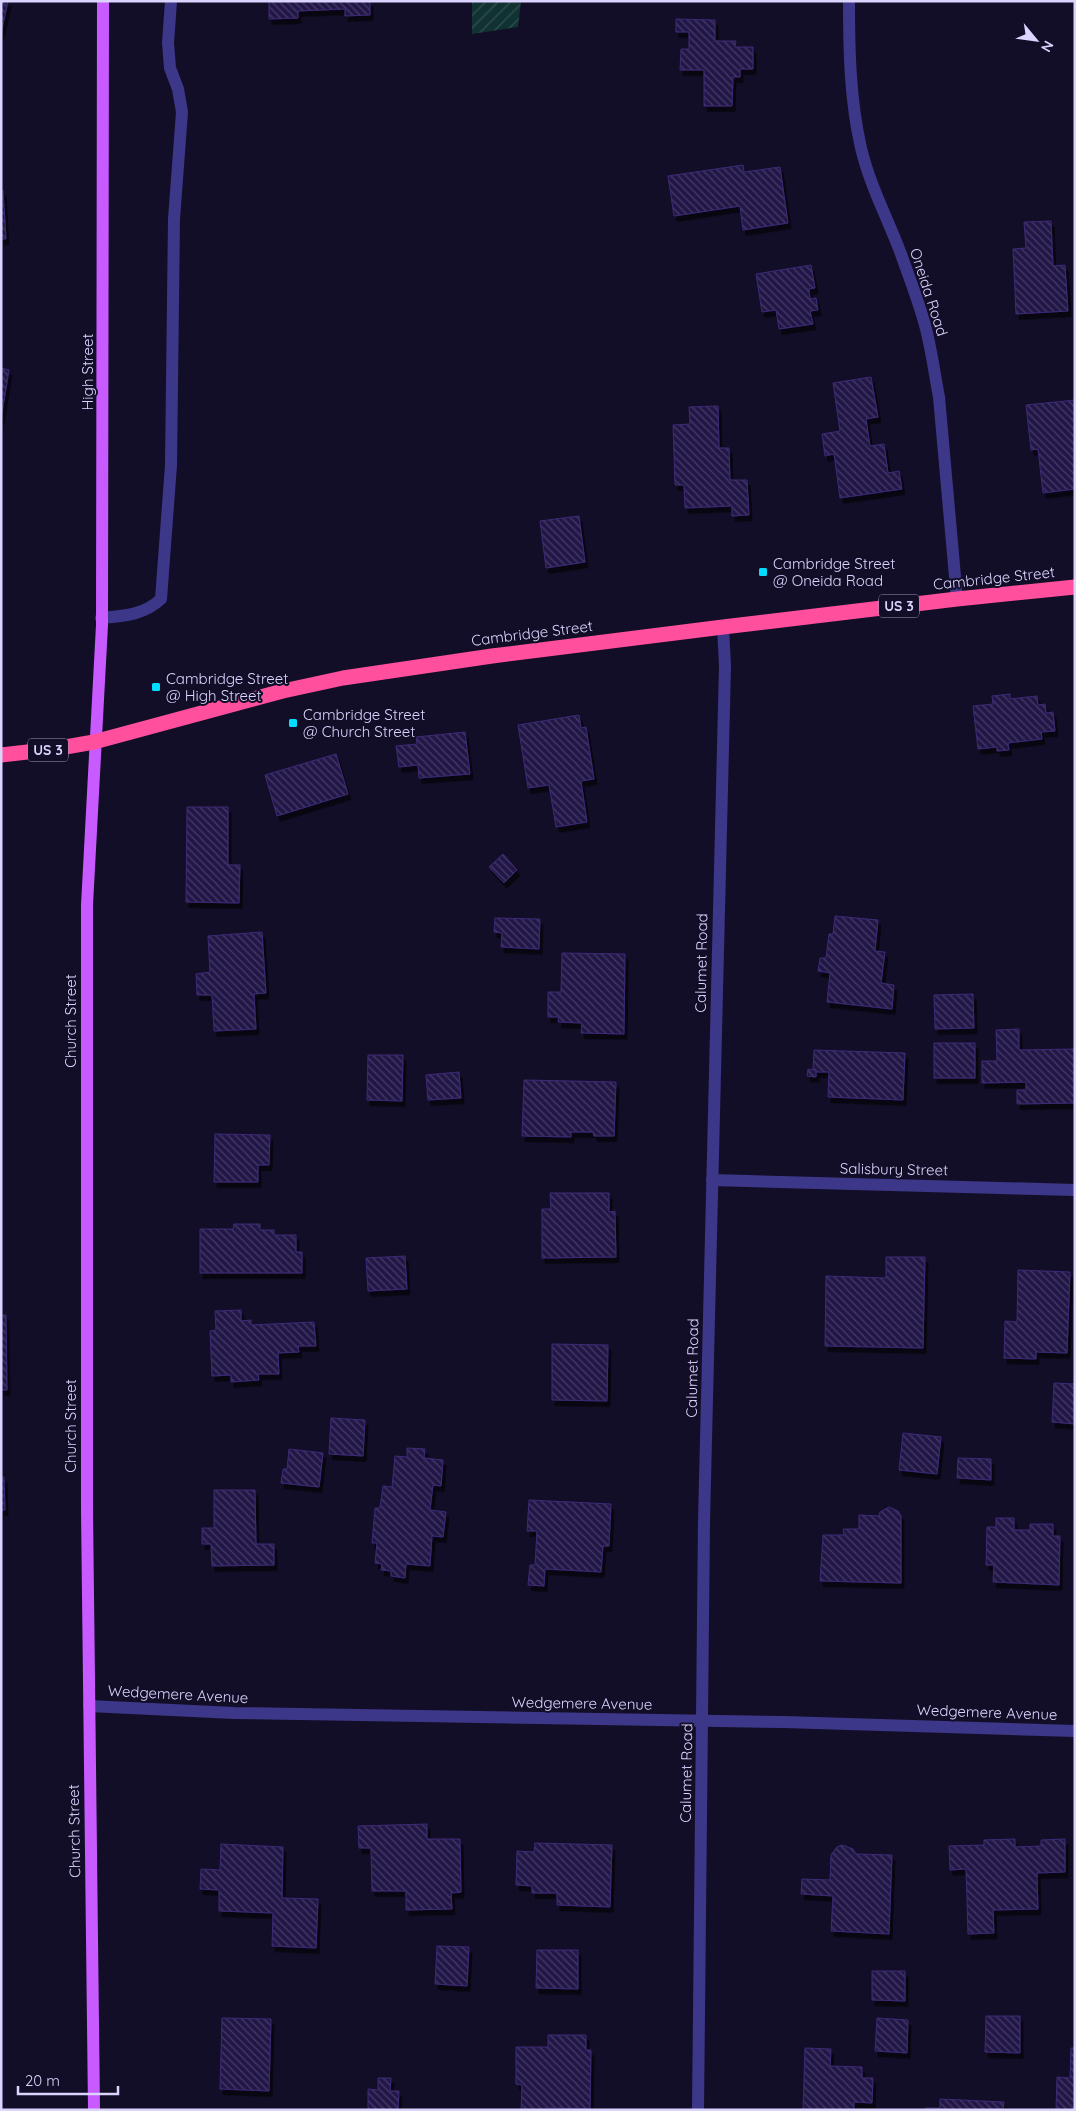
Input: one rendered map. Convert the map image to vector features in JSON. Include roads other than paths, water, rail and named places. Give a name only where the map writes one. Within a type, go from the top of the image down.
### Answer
[{"type":"highway","name":"Cambridge Street","points":[[1,755],[54,750],[94,742],[283,691],[343,678],[492,656],[723,627],[957,598],[1075,587]]},
{"type":"main road","name":"High Street","points":[[94,742],[102,618],[103,1]]},
{"type":"main road","name":"Church Street","points":[[94,742],[86,905],[87,1509],[94,2110]]},
{"type":"street","points":[[102,618],[129,616],[151,608],[161,599],[171,466],[174,219],[182,112],[178,89],[170,68],[168,43],[171,1]]},
{"type":"street","name":"Oneida Road","points":[[849,1],[849,60],[861,148],[870,180],[900,252],[927,332],[939,397],[957,598]]},
{"type":"street","name":"Calumet Road","points":[[698,2110],[705,1511],[725,666],[723,627]]},
{"type":"street","name":"Salisbury Street","points":[[712,1180],[1075,1190]]},
{"type":"street","name":"Wedgemere Avenue","points":[[89,1706],[234,1714],[702,1721],[1075,1731]]},
{"type":"place","name":"Cambridge Street @ Oneida Road","points":[[763,572]]},
{"type":"place","name":"Cambridge Street @ High Street","points":[[156,687]]},
{"type":"place","name":"Cambridge Street @ Church Street","points":[[293,723]]}]
